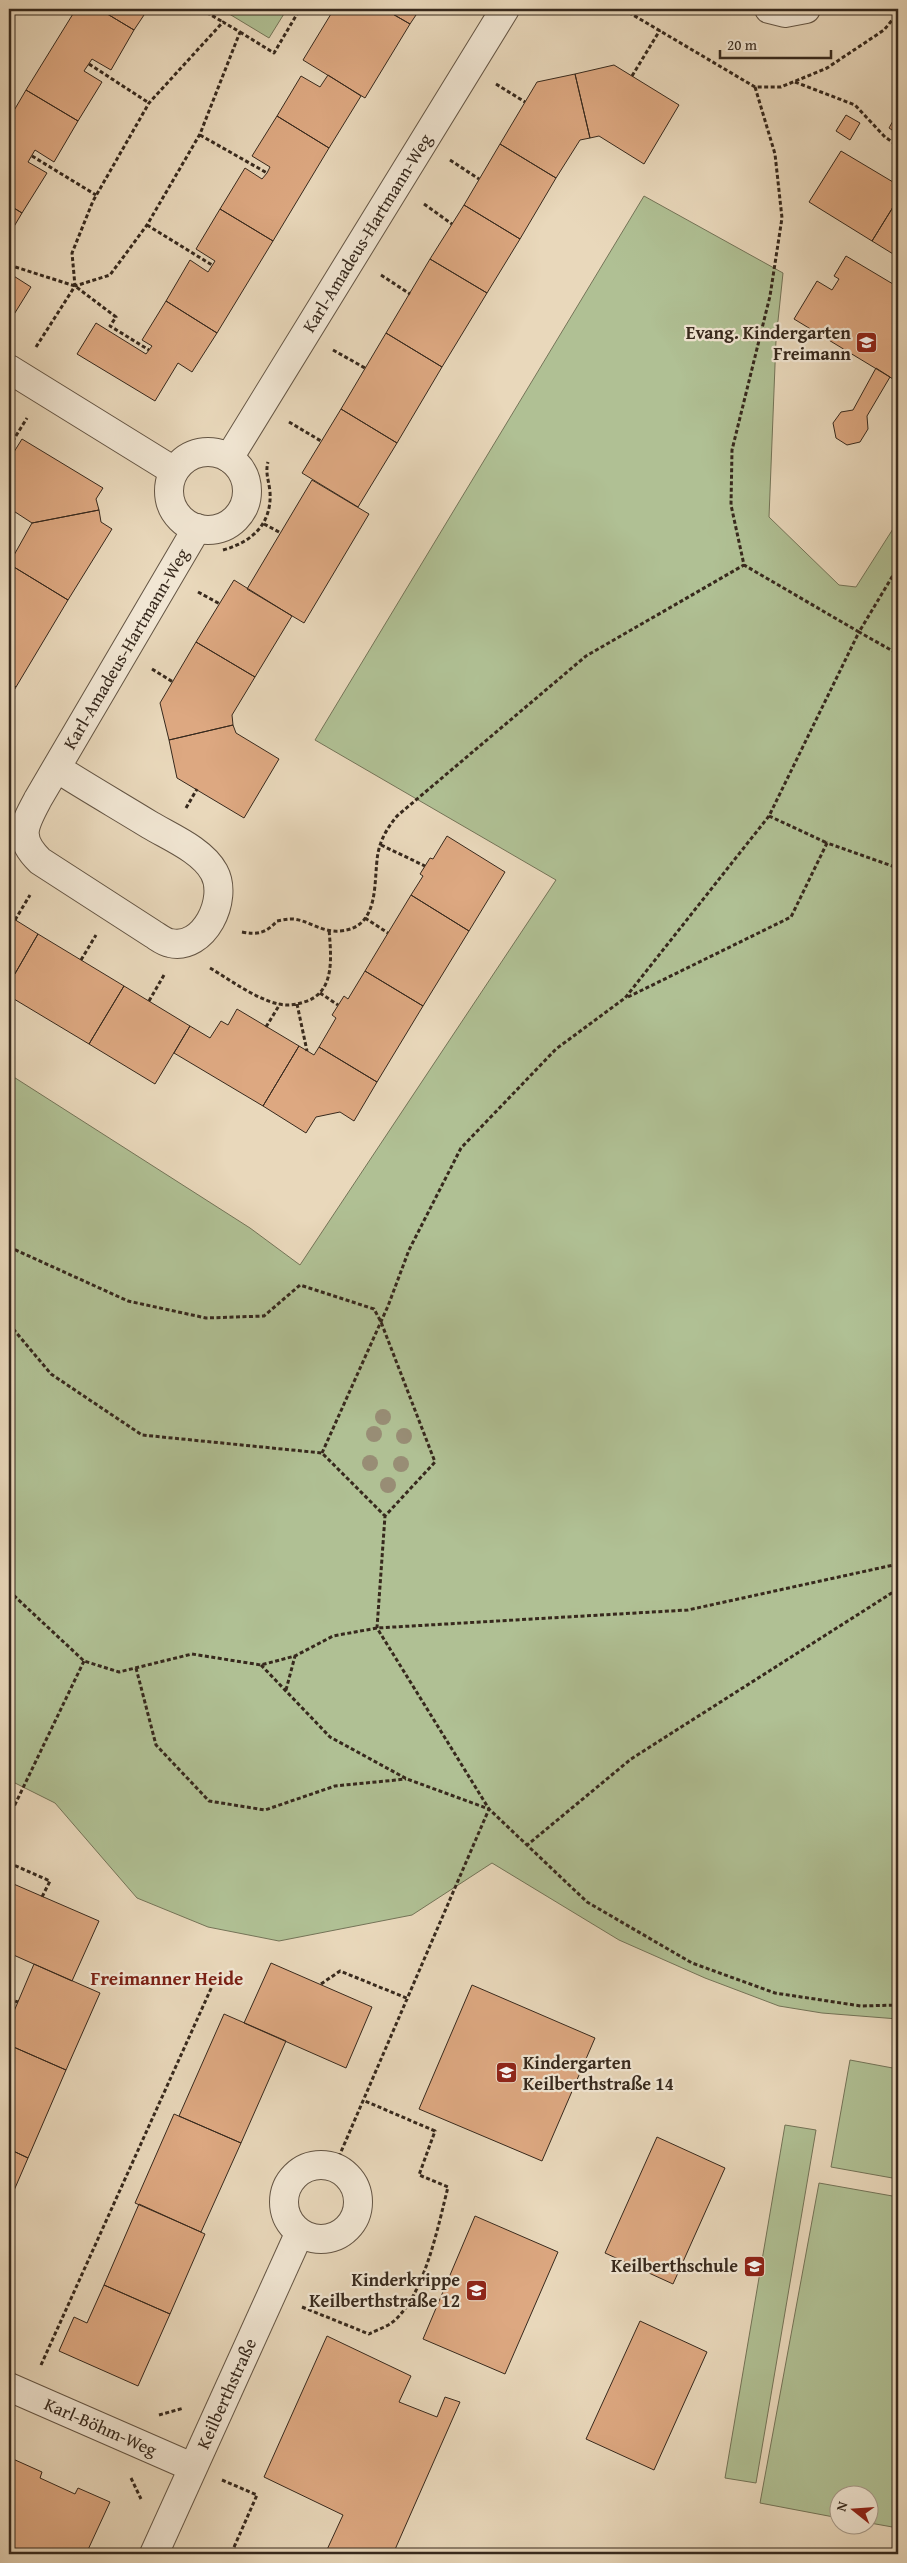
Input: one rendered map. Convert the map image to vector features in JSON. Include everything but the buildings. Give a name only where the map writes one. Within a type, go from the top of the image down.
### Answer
[{"type":"street","name":"Karl-Amadeus-Hartmann-Weg","points":[[174,471],[169,488],[172,505],[186,523],[197,528],[209,530],[221,527],[232,521],[241,512],[245,501],[244,477],[238,466],[229,458],[505,9]]},
{"type":"street","points":[[768,9],[785,13],[806,9]]},
{"type":"street","points":[[13,372],[174,471],[182,461],[192,455],[205,452],[218,453],[229,458]]},
{"type":"street","name":"Karl-Amadeus-Hartmann-Weg","points":[[170,943],[47,866],[28,849],[24,836],[26,821],[197,528]]},
{"type":"street","name":"Karl-Amadeus-Hartmann-Weg","points":[[58,769],[193,851],[205,861],[214,872],[218,885],[217,903],[210,922]]},
{"type":"street","points":[[170,943],[185,942],[201,934],[210,922]]},
{"type":"street","points":[[322,2165],[334,2168],[352,2182],[357,2192],[358,2204],[350,2225],[332,2238],[310,2238],[300,2234],[291,2225],[285,2214],[283,2203],[285,2191],[291,2180],[310,2166],[322,2165]]},
{"type":"street","name":"Keilberthstraße","points":[[154,2554],[192,2467],[300,2234]]},
{"type":"street","name":"Karl-Böhm-Weg","points":[[18,2391],[192,2467]]},
{"type":"path","points":[[9,13],[11,9]]},
{"type":"path","points":[[201,9],[274,53],[300,9]]},
{"type":"path","points":[[623,9],[755,87],[781,87],[827,68],[884,30],[898,13]]},
{"type":"path","points":[[75,286],[72,253],[96,195],[149,103],[223,22]]},
{"type":"path","points":[[632,76],[660,30]]},
{"type":"path","points":[[13,372],[75,286],[110,275],[147,225],[200,134],[240,32]]},
{"type":"path","points":[[89,64],[149,103]]},
{"type":"path","points":[[794,82],[855,105],[886,137],[898,146]]},
{"type":"path","points":[[496,84],[525,102]]},
{"type":"path","points":[[755,87],[775,154],[782,218],[770,296],[732,450],[731,504],[744,565],[898,654]]},
{"type":"path","points":[[200,134],[267,173]]},
{"type":"path","points":[[32,156],[96,195]]},
{"type":"path","points":[[450,160],[479,179]]},
{"type":"path","points":[[423,204],[452,224]]},
{"type":"path","points":[[147,225],[212,265]]},
{"type":"path","points":[[9,265],[75,286],[116,317],[110,326],[149,350]]},
{"type":"path","points":[[380,274],[410,294]]},
{"type":"path","points":[[334,350],[364,368]]},
{"type":"path","points":[[289,422],[321,441]]},
{"type":"path","points":[[9,521],[11,522],[9,526]]},
{"type":"path","points":[[264,524],[281,533]]},
{"type":"path","points":[[210,922],[230,930],[250,934],[268,931],[277,921],[294,919],[316,928],[340,931],[360,925],[369,912],[375,892],[381,845],[385,832],[398,816],[586,656],[744,565]]},
{"type":"path","points":[[625,998],[769,816],[859,632],[898,567]]},
{"type":"path","points":[[769,816],[827,843],[898,868]]},
{"type":"path","points":[[322,1453],[388,1306],[409,1250],[461,1148],[556,1049],[625,998],[790,916],[827,843]]},
{"type":"path","points":[[381,845],[425,866]]},
{"type":"path","points":[[365,918],[388,933]]},
{"type":"path","points":[[170,943],[250,992],[280,1004],[292,1006],[312,1000],[324,990],[330,970],[329,930]]},
{"type":"path","points":[[319,993],[338,1005]]},
{"type":"path","points":[[266,1026],[280,1004]]},
{"type":"path","points":[[297,1004],[307,1051]]},
{"type":"path","points":[[9,1247],[128,1301],[206,1318],[264,1316],[300,1285],[374,1309],[381,1322],[435,1462],[385,1516],[377,1628],[489,1809],[587,1902],[692,1963],[775,1993],[861,2006],[898,2005]]},
{"type":"path","points":[[9,1324],[51,1374],[142,1435],[322,1453],[385,1516]]},
{"type":"path","points":[[9,1591],[84,1661],[119,1672],[192,1654],[261,1665],[295,1656],[333,1636],[377,1628],[688,1610],[898,1564]]},
{"type":"path","points":[[526,1846],[631,1759],[898,1589]]},
{"type":"path","points":[[286,1691],[295,1656]]},
{"type":"path","points":[[9,1817],[84,1661]]},
{"type":"path","points":[[261,1665],[330,1737],[407,1779],[489,1809]]},
{"type":"path","points":[[136,1668],[156,1745],[209,1801],[265,1810],[335,1786],[407,1779]]},
{"type":"path","points":[[334,2168],[365,2101],[489,1809]]},
{"type":"path","points":[[9,1863],[50,1881],[42,1897]]},
{"type":"path","points":[[321,1984],[340,1971],[409,1999]]},
{"type":"path","points":[[18,2391],[214,1982]]},
{"type":"path","points":[[9,1999],[18,2002]]},
{"type":"path","points":[[299,2306],[369,2334],[391,2323],[409,2302],[428,2264],[448,2187],[419,2175],[436,2131],[365,2101]]},
{"type":"path","points":[[192,2467],[257,2495],[231,2554]]},
{"type":"path","points":[[220,2489],[227,2473]]},
{"type":"path","points":[[130,2476],[141,2500],[138,2506]]},
{"type":"green space","points":[[221,9],[287,9],[269,38]]},
{"type":"green space","points":[[644,196],[783,273],[776,340],[769,517],[839,585],[856,587],[898,521],[898,2019],[822,2013],[779,2006],[705,1978],[619,1940],[492,1863],[412,1915],[279,1941],[208,1927],[137,1898],[55,1803],[9,1780],[9,1074],[250,1228],[300,1265],[556,880],[315,740]]},
{"type":"green space","points":[[850,2060],[898,2069],[898,2179],[831,2167]]},
{"type":"green space","points":[[785,2125],[816,2130],[756,2483],[725,2478]]},
{"type":"green space","points":[[819,2183],[898,2197],[898,2528],[880,2525],[880,2486],[830,2486],[830,2516],[760,2503]]},
{"type":"place","name":"Evang. Kindergarten Freimann","points":[[867,343]]},
{"type":"place","name":"Kindergarten Keilberthstraße 14","points":[[507,2073]]},
{"type":"place","name":"Keilberthschule","points":[[754,2266]]},
{"type":"place","name":"Kinderkrippe Keilberthstraße 12","points":[[476,2290]]},
{"type":"district","name":"Freimanner Heide","points":[[167,1978]]}]
